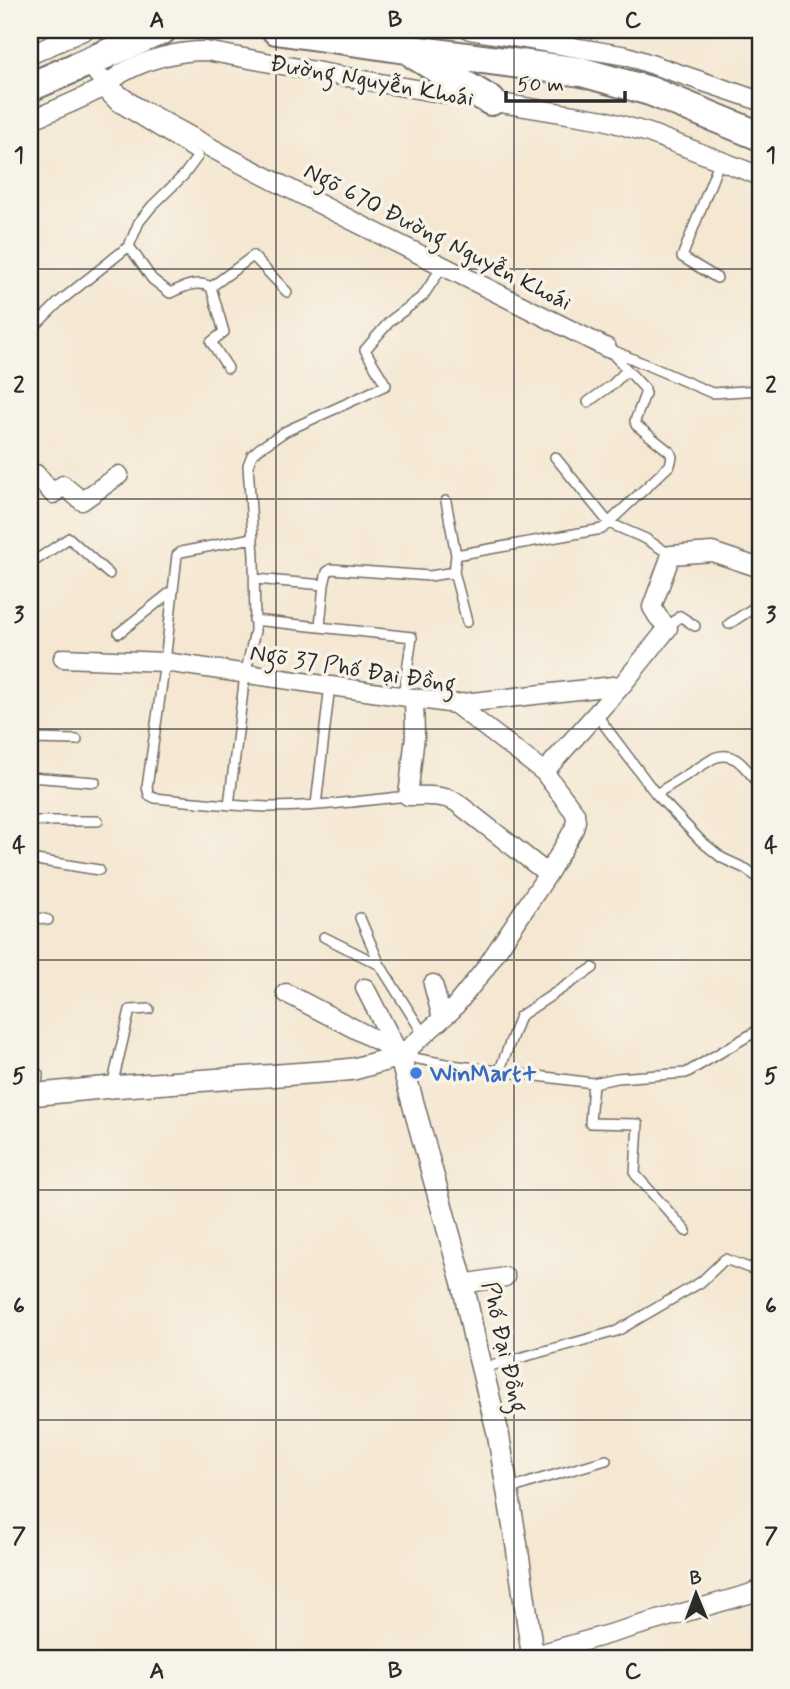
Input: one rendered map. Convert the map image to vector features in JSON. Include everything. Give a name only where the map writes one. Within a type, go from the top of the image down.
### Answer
[{"type":"main road","name":"Đường Nguyễn Khoái","points":[[30,88],[98,79],[162,30]]},
{"type":"main road","name":"Đường Nguyễn Khoái","points":[[276,30],[582,72],[650,91],[760,136]]},
{"type":"main road","points":[[406,49],[491,101]]},
{"type":"street","points":[[30,55],[85,30]]},
{"type":"street","points":[[470,30],[627,56],[760,102]]},
{"type":"street","name":"Đường Nguyễn Khoái","points":[[30,120],[58,109],[98,79],[186,51],[206,51],[604,120],[649,133],[760,176]]},
{"type":"street","name":"Ngõ 670 Đường Nguyễn Khoái","points":[[98,79],[135,106],[228,157],[607,348]]},
{"type":"street","points":[[30,478],[36,474],[53,494],[63,485],[82,500],[119,475]]},
{"type":"street","points":[[544,772],[622,685],[668,628],[652,607],[671,555],[712,552],[760,568]]},
{"type":"street","name":"Ngõ 37 Phố Đại Đồng","points":[[63,658],[164,662],[454,704],[544,772],[575,813],[574,829],[548,874],[484,970],[452,1010],[424,1035]]},
{"type":"street","points":[[454,704],[622,685]]},
{"type":"street","points":[[409,698],[415,736],[408,796],[438,796],[456,802],[548,874]]},
{"type":"street","points":[[433,984],[442,1018]]},
{"type":"street","points":[[365,988],[398,1053]]},
{"type":"street","points":[[286,993],[398,1053]]},
{"type":"street","points":[[35,1088],[111,1087],[354,1069],[398,1053],[424,1035]]},
{"type":"street","name":"Phố Đại Đồng","points":[[398,1053],[463,1284],[498,1433],[533,1657]]},
{"type":"street","points":[[463,1284],[505,1277]]},
{"type":"street","points":[[533,1657],[760,1589]]},
{"type":"lane","points":[[30,331],[59,302],[129,246],[139,222],[193,165],[198,156],[115,105],[98,79]]},
{"type":"lane","points":[[717,278],[682,257],[720,160]]},
{"type":"lane","points":[[129,246],[152,279],[170,293],[186,286],[204,283],[211,287],[224,332],[211,342],[228,368]]},
{"type":"lane","points":[[211,287],[253,256],[287,292]]},
{"type":"lane","points":[[229,806],[245,675],[255,631],[247,465],[260,447],[286,431],[386,385],[365,350],[390,321],[424,296],[442,267]]},
{"type":"lane","points":[[456,555],[602,529],[670,465],[670,452],[635,424],[645,389],[607,348]]},
{"type":"lane","name":"Ngõ 670 Đường Nguyễn Khoái","points":[[607,348],[712,393],[760,390]]},
{"type":"lane","points":[[588,402],[627,370]]},
{"type":"lane","points":[[555,457],[609,523],[646,539],[671,555]]},
{"type":"lane","points":[[446,501],[456,555],[454,572],[467,622]]},
{"type":"lane","points":[[30,564],[69,538],[109,574]]},
{"type":"lane","points":[[252,538],[181,552],[176,559],[147,787],[149,795],[155,798],[229,806],[270,807],[408,796]]},
{"type":"lane","points":[[320,626],[324,585],[327,572],[331,569],[430,576],[454,572]]},
{"type":"lane","points":[[254,579],[324,585]]},
{"type":"lane","points":[[119,633],[172,591]]},
{"type":"lane","points":[[729,624],[760,602]]},
{"type":"lane","points":[[668,628],[680,616],[695,626]]},
{"type":"lane","points":[[254,620],[412,637],[409,698]]},
{"type":"lane","points":[[316,805],[330,685]]},
{"type":"lane","points":[[596,714],[656,794],[701,841],[722,858],[760,879]]},
{"type":"lane","points":[[30,740],[77,740]]},
{"type":"lane","points":[[656,794],[722,754],[734,757],[760,785]]},
{"type":"lane","points":[[30,777],[95,782]]},
{"type":"lane","points":[[30,821],[98,821]]},
{"type":"lane","points":[[30,859],[99,870]]},
{"type":"lane","points":[[30,916],[48,920]]},
{"type":"lane","points":[[360,918],[380,965],[424,1035]]},
{"type":"lane","points":[[324,937],[380,965]]},
{"type":"lane","points":[[499,1072],[520,1016],[593,968]]},
{"type":"lane","points":[[111,1087],[130,1010],[149,1009]]},
{"type":"lane","points":[[398,1053],[499,1072],[593,1083],[617,1078],[686,1073],[760,1029]]},
{"type":"lane","points":[[593,1083],[590,1123],[638,1125],[635,1174],[686,1231]]},
{"type":"lane","points":[[483,1368],[617,1331],[701,1282],[725,1259],[749,1268],[760,1264]]},
{"type":"lane","points":[[508,1490],[606,1460]]},
{"type":"place","name":"WinMart+","points":[[416,1073]]}]
